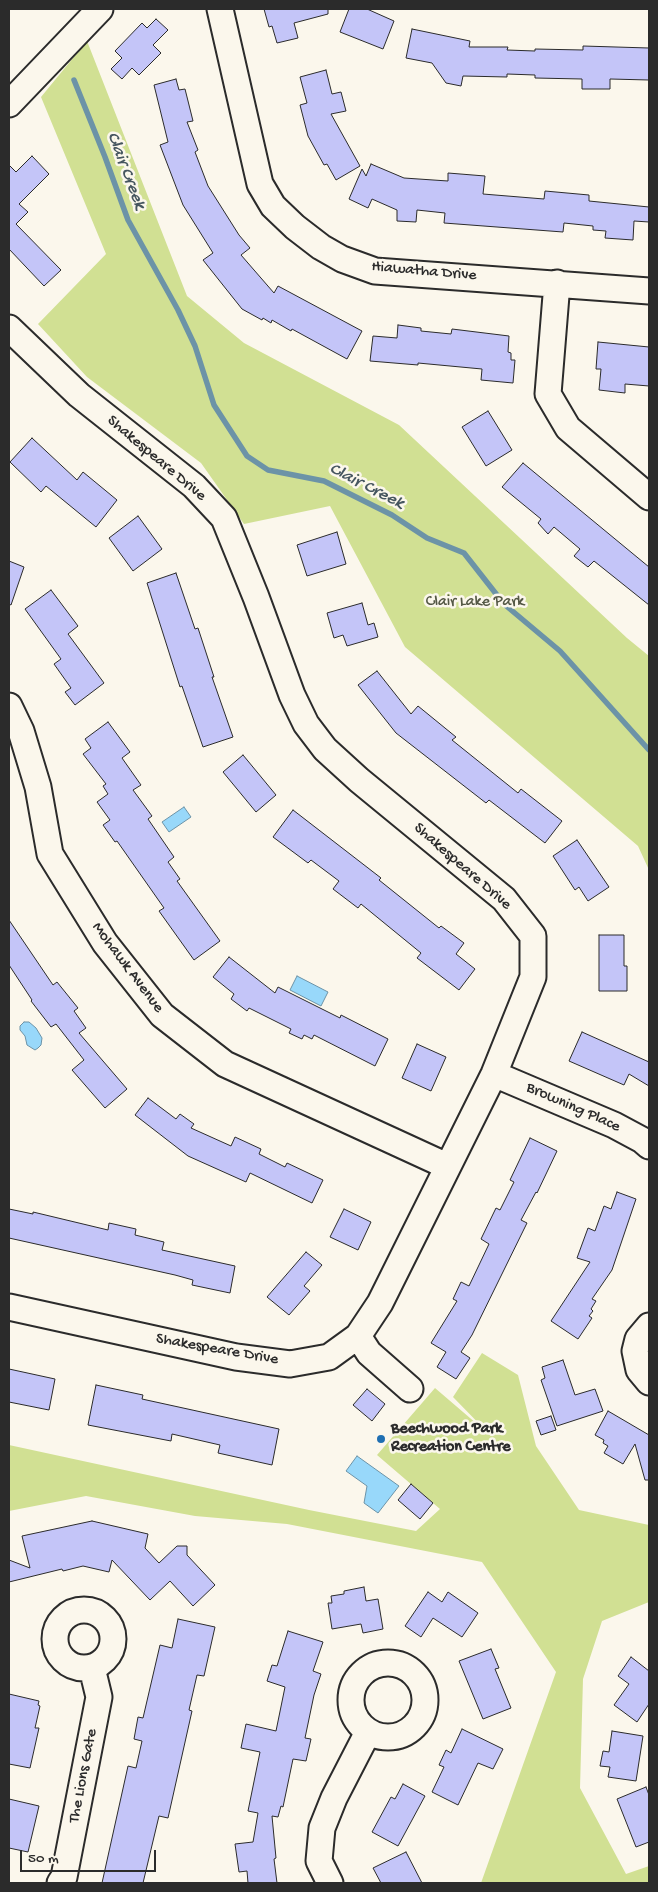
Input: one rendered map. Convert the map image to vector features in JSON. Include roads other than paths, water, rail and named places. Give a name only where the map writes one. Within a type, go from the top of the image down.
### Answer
[{"type":"street","points":[[9,104],[100,9]]},
{"type":"street","name":"Hiawatha Drive","points":[[220,9],[260,184],[273,206],[321,247],[342,259],[375,271],[649,291]]},
{"type":"street","points":[[557,283],[548,394],[568,428],[649,497]]},
{"type":"street","name":"Shakespeare Drive","points":[[9,328],[79,395],[194,486],[224,518],[256,597],[292,695],[306,724],[325,749],[359,780],[504,899],[533,936],[533,977],[494,1074],[380,1303],[358,1336],[329,1357],[290,1364],[236,1357],[9,1307]]},
{"type":"street","name":"Mohawk Avenue","points":[[9,706],[21,731],[38,787],[50,854],[105,944],[162,1015],[225,1064],[447,1166]]},
{"type":"street","name":"Browning Place","points":[[494,1074],[593,1116],[642,1140],[649,1146]]},
{"type":"street","points":[[649,1326],[638,1339],[635,1351],[639,1370],[649,1382]]},
{"type":"street","points":[[358,1336],[369,1353],[410,1389]]},
{"type":"street","name":"The Lions Gate","points":[[60,1883],[64,1877],[99,1697],[92,1668]]},
{"type":"street","points":[[330,1883],[319,1861],[322,1828],[334,1798],[368,1732]]},
{"type":"water","points":[[184,807],[191,817],[169,832],[162,822]]},
{"type":"water","points":[[297,976],[328,992],[321,1006],[290,990]]},
{"type":"water","points":[[24,1022],[29,1022],[36,1028],[42,1038],[41,1045],[35,1050],[27,1045],[25,1036],[20,1030],[20,1026]]},
{"type":"water","points":[[357,1456],[399,1486],[378,1513],[364,1503],[367,1486],[346,1471]]},
{"type":"waterway","name":"Clair Creek","points":[[74,80],[128,220],[178,310],[195,346],[214,405],[247,456],[268,470],[324,481],[392,515],[427,538],[464,553],[504,604],[560,651],[649,750]]},
{"type":"place","name":"Beechwood Park Recreation Centre","points":[[381,1439]]},
{"type":"park label","name":"Clair Lake Park","points":[[475,603]]}]
